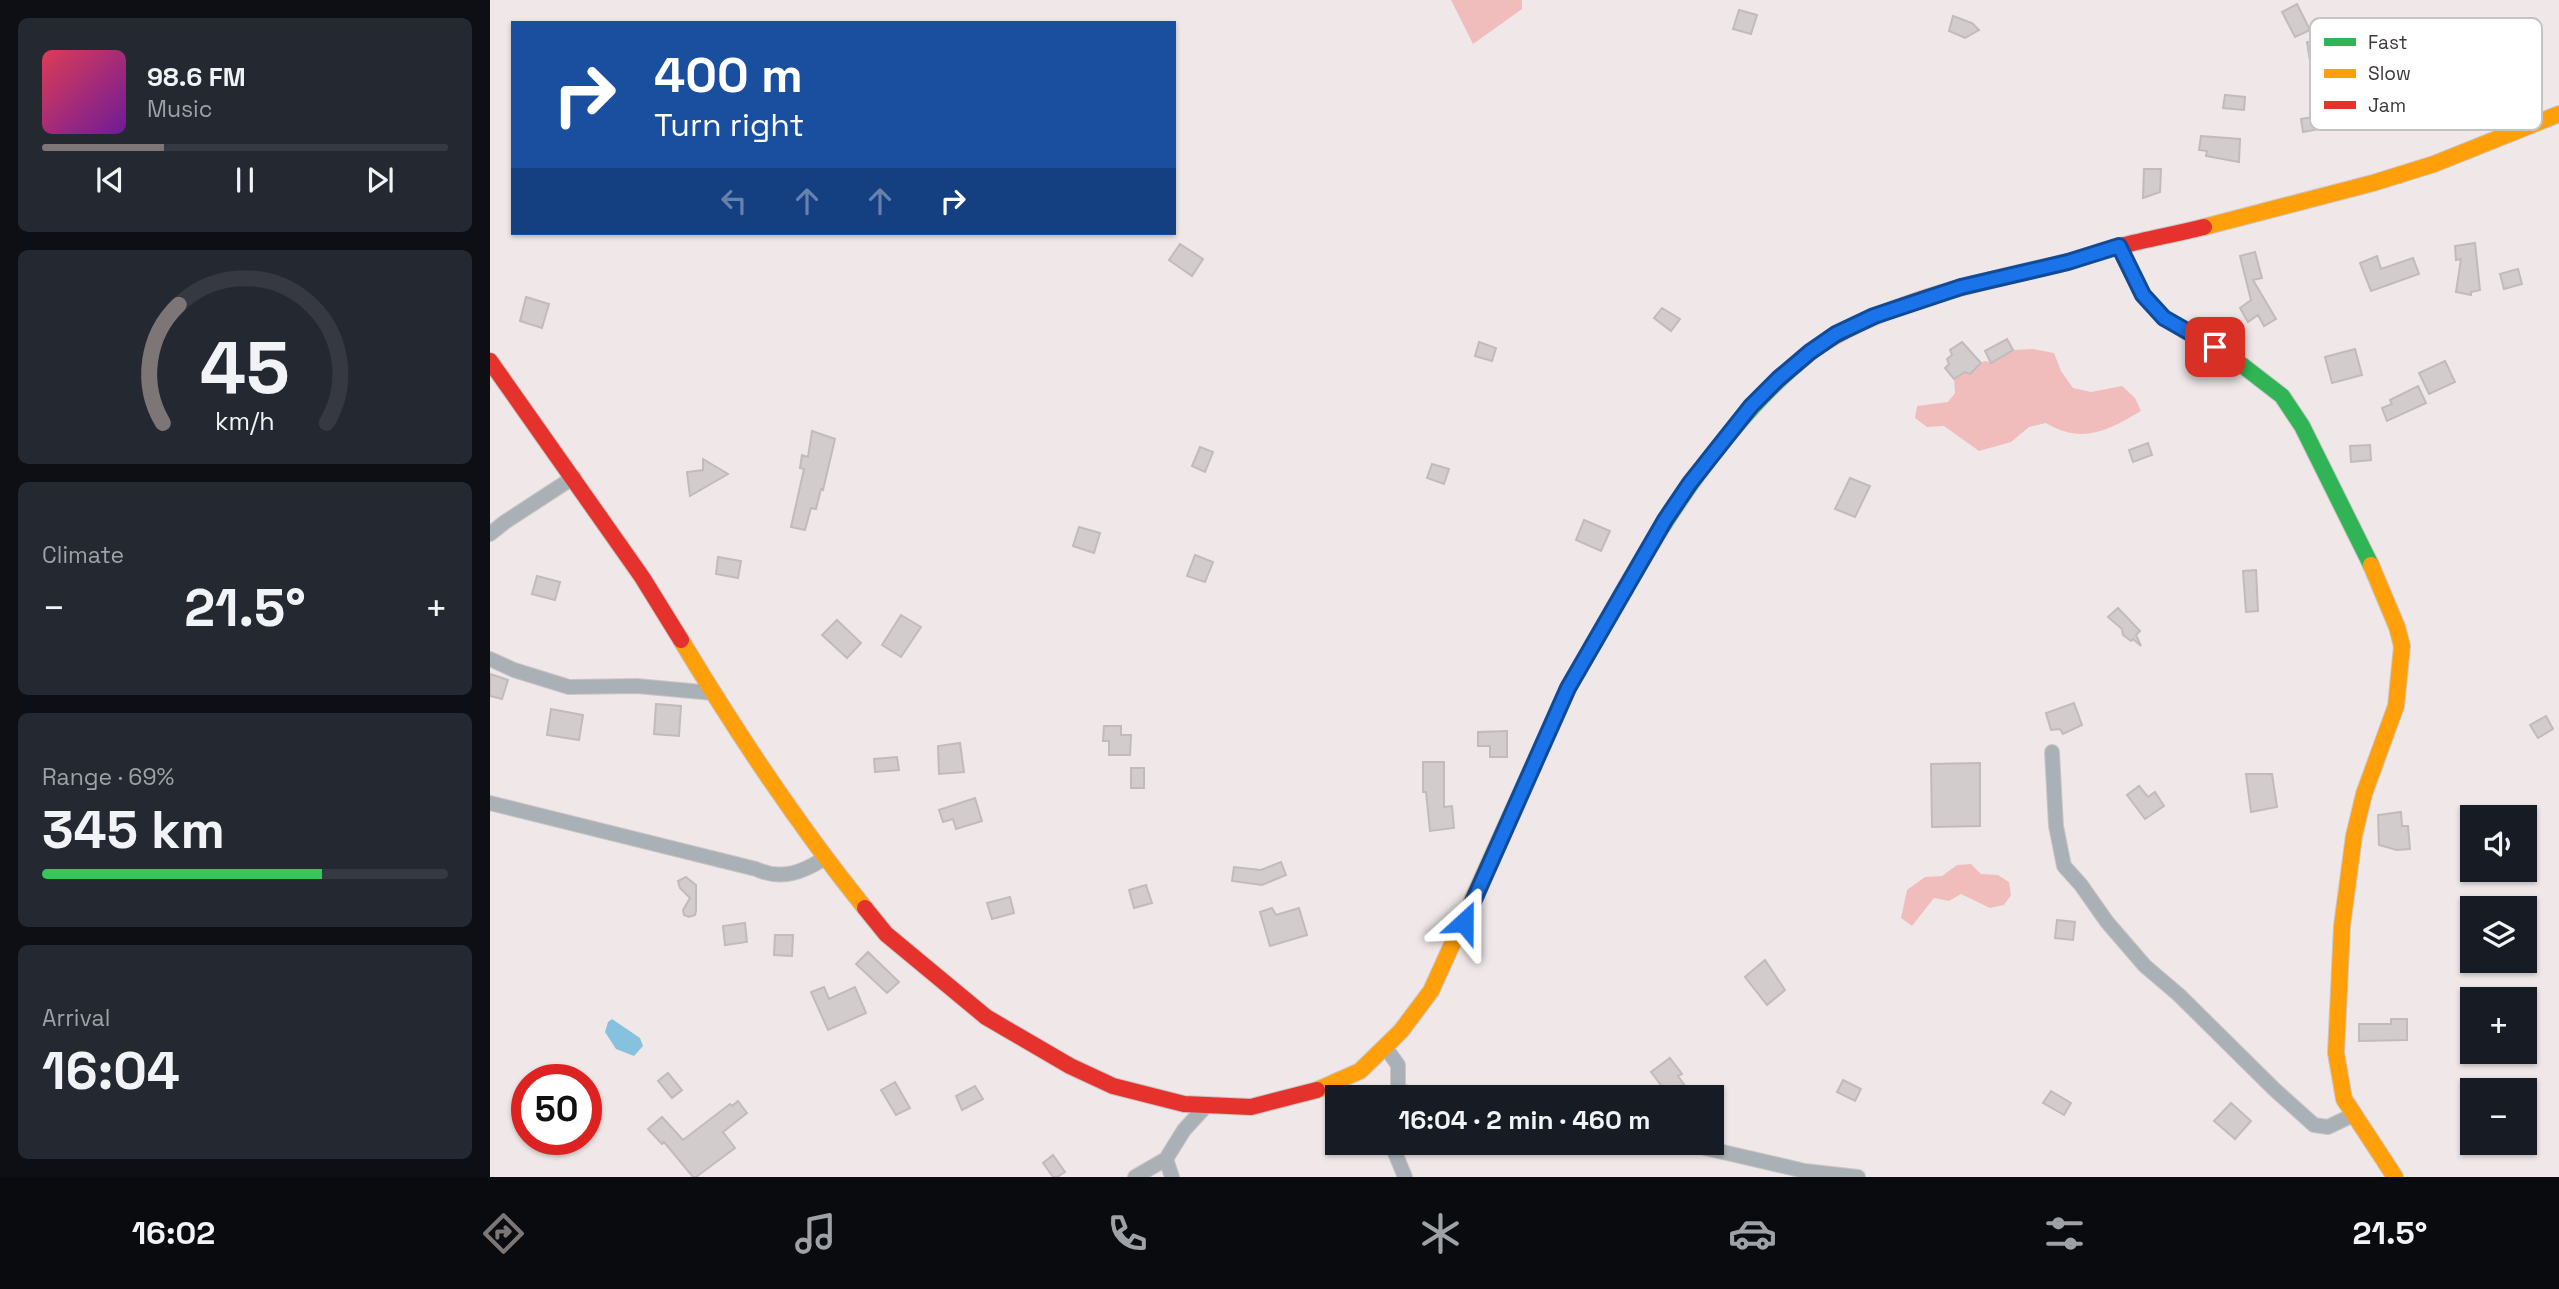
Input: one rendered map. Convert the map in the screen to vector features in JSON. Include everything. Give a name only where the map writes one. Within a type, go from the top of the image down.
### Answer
[{"type":"main road","points":[[2542,121],[2559,114]]},
{"type":"main road","points":[[490,361],[642,577],[713,693],[825,858],[886,934],[986,1017],[1070,1066],[1113,1086],[1184,1104],[1251,1107],[1313,1092],[1360,1071],[1386,1048],[1431,991],[1562,701],[1665,520],[1690,483],[1751,406],[1810,352],[1836,334],[1874,316],[1961,287],[2373,183],[2434,164],[2519,130]]},
{"type":"main road","points":[[2119,246],[2143,295],[2164,318],[2238,362],[2282,396],[2302,426],[2372,566],[2402,646],[2396,706],[2364,794],[2354,836],[2342,926],[2336,1053],[2344,1099],[2395,1177]]},
{"type":"street","points":[[490,534],[574,477]]},
{"type":"street","points":[[490,659],[514,670],[569,687],[637,686],[713,693]]},
{"type":"street","points":[[2052,752],[2056,826],[2064,866],[2107,922],[2145,966],[2179,995],[2264,1080],[2314,1125],[2328,1127],[2353,1115]]},
{"type":"street","points":[[490,803],[707,857],[768,875],[802,873],[825,858]]},
{"type":"street","points":[[1386,1048],[1398,1065],[1395,1085]]},
{"type":"street","points":[[1135,1177],[1166,1159],[1184,1130],[1206,1106]]},
{"type":"street","points":[[1724,1152],[1805,1171],[1858,1177]]},
{"type":"street","points":[[1396,1155],[1405,1177]]},
{"type":"street","points":[[1166,1159],[1172,1177]]},
{"type":"shaded area","points":[[1451,0],[1522,0],[1522,9],[1473,44]]},
{"type":"shaded area","points":[[2033,349],[2054,353],[2061,371],[2073,388],[2091,392],[2122,386],[2135,398],[2141,411],[2106,429],[2083,434],[2059,430],[2046,423],[2029,427],[2011,442],[1979,451],[1944,426],[1927,427],[1915,418],[1917,406],[1948,402],[1955,393],[1954,379],[1965,372],[1970,374],[1984,361],[1991,362],[2013,350]]},
{"type":"shaded area","points":[[1971,864],[1981,874],[1998,875],[2009,882],[2011,895],[2004,905],[1990,908],[1961,894],[1949,901],[1934,898],[1912,926],[1901,918],[1907,890],[1925,877],[1942,876],[1957,865]]},
{"type":"water","points":[[612,1019],[640,1038],[643,1046],[634,1056],[616,1049],[605,1032]]},
{"type":"building","points":[[2297,4],[2310,30],[2295,37],[2282,12]]},
{"type":"building","points":[[1739,10],[1757,15],[1751,34],[1733,29]]},
{"type":"building","points":[[1953,16],[1972,23],[1979,30],[1965,38],[1949,31]]},
{"type":"building","points":[[2225,95],[2245,97],[2244,110],[2223,108]]},
{"type":"building","points":[[2310,117],[2310,130],[2314,130],[2303,132],[2301,119]]},
{"type":"building","points":[[2201,136],[2240,139],[2239,162],[2206,156],[2207,151],[2199,150]]},
{"type":"building","points":[[2144,169],[2161,169],[2160,192],[2143,198]]},
{"type":"building","points":[[2475,243],[2480,290],[2471,292],[2471,295],[2456,292],[2461,259],[2456,260],[2455,246]]},
{"type":"building","points":[[1180,244],[1203,259],[1192,276],[1169,260]]},
{"type":"building","points":[[2255,252],[2262,278],[2253,280],[2276,319],[2264,326],[2258,315],[2248,322],[2240,308],[2251,300],[2240,256]]},
{"type":"building","points":[[2377,256],[2381,269],[2413,258],[2419,274],[2371,291],[2360,263]]},
{"type":"building","points":[[2518,269],[2522,284],[2504,289],[2500,274]]},
{"type":"building","points":[[526,297],[549,304],[542,328],[520,321]]},
{"type":"building","points":[[1662,308],[1680,319],[1671,331],[1654,318]]},
{"type":"building","points":[[2007,339],[2013,350],[1991,363],[1985,351]]},
{"type":"building","points":[[1479,342],[1496,348],[1492,361],[1475,356]]},
{"type":"building","points":[[1962,342],[1981,363],[1970,374],[1965,372],[1954,379],[1945,368],[1949,364],[1947,359],[1952,355],[1950,350]]},
{"type":"building","points":[[2355,349],[2362,375],[2332,383],[2325,357]]},
{"type":"building","points":[[2445,361],[2455,382],[2429,394],[2419,373]]},
{"type":"building","points":[[2418,386],[2426,403],[2387,421],[2382,408],[2392,404],[2390,400]]},
{"type":"building","points":[[812,431],[835,439],[823,490],[821,489],[816,509],[811,508],[805,530],[791,527],[804,469],[800,468],[802,455],[808,457]]},
{"type":"building","points":[[2148,443],[2152,455],[2133,462],[2129,450]]},
{"type":"building","points":[[2370,445],[2371,460],[2351,462],[2350,446]]},
{"type":"building","points":[[1200,447],[1213,452],[1205,472],[1192,466]]},
{"type":"building","points":[[703,459],[728,474],[690,496],[687,472],[703,470]]},
{"type":"building","points":[[1432,464],[1449,469],[1444,484],[1427,478]]},
{"type":"building","points":[[1850,478],[1870,486],[1855,517],[1835,509]]},
{"type":"building","points":[[1584,520],[1610,531],[1601,551],[1576,540]]},
{"type":"building","points":[[1079,527],[1100,533],[1094,553],[1073,546]]},
{"type":"building","points":[[1195,555],[1213,562],[1205,582],[1187,576]]},
{"type":"building","points":[[718,557],[741,561],[738,578],[716,574]]},
{"type":"building","points":[[2256,570],[2258,611],[2246,612],[2243,571]]},
{"type":"building","points":[[537,576],[560,582],[555,600],[532,594]]},
{"type":"building","points":[[2118,608],[2140,631],[2136,635],[2141,646],[2123,635],[2122,629],[2108,617]]},
{"type":"building","points":[[901,615],[921,627],[901,657],[882,645]]},
{"type":"building","points":[[837,620],[861,643],[847,658],[822,635]]},
{"type":"building","points":[[490,674],[508,680],[502,699],[490,696]]},
{"type":"building","points":[[2074,703],[2082,725],[2063,734],[2060,729],[2051,730],[2046,713]]},
{"type":"building","points":[[656,704],[681,706],[679,736],[654,734]]},
{"type":"building","points":[[551,709],[583,715],[579,740],[547,735]]},
{"type":"building","points":[[2546,716],[2553,729],[2538,738],[2530,725]]},
{"type":"building","points":[[1104,726],[1121,726],[1121,735],[1131,735],[1130,755],[1109,755],[1109,741],[1103,741]]},
{"type":"building","points":[[1507,731],[1507,757],[1490,757],[1490,746],[1478,746],[1478,732]]},
{"type":"building","points":[[960,743],[964,772],[939,774],[938,746]]},
{"type":"building","points":[[897,757],[899,770],[875,772],[874,759]]},
{"type":"building","points":[[1423,762],[1444,762],[1444,807],[1452,806],[1454,828],[1430,831],[1426,792],[1423,792]]},
{"type":"building","points":[[1980,763],[1980,826],[1932,827],[1931,764]]},
{"type":"building","points":[[1131,768],[1144,768],[1144,788],[1131,788]]},
{"type":"building","points":[[2246,774],[2272,774],[2277,807],[2251,812]]},
{"type":"building","points":[[2139,786],[2148,797],[2155,792],[2164,806],[2145,819],[2127,795]]},
{"type":"building","points":[[975,798],[982,821],[956,829],[953,819],[943,822],[939,810]]},
{"type":"building","points":[[2401,812],[2402,826],[2408,826],[2410,849],[2397,850],[2379,845],[2378,815]]},
{"type":"building","points":[[1281,862],[1286,875],[1262,885],[1232,881],[1234,867],[1261,870]]},
{"type":"building","points":[[686,877],[696,885],[696,911],[695,915],[689,917],[684,915],[683,910],[690,898],[680,888],[678,881]]},
{"type":"building","points":[[1146,885],[1152,903],[1134,908],[1129,890]]},
{"type":"building","points":[[1010,897],[1014,913],[992,919],[987,903]]},
{"type":"building","points":[[1272,908],[1276,915],[1299,908],[1307,935],[1270,946],[1260,912]]},
{"type":"building","points":[[2057,920],[2075,922],[2073,940],[2055,938]]},
{"type":"building","points":[[745,923],[747,942],[725,945],[723,926]]},
{"type":"building","points":[[775,935],[793,935],[792,956],[774,955]]},
{"type":"building","points":[[868,952],[899,982],[887,993],[856,964]]},
{"type":"building","points":[[1765,960],[1785,990],[1767,1005],[1745,977]]},
{"type":"building","points":[[824,987],[829,999],[855,987],[866,1013],[828,1030],[811,992]]},
{"type":"building","points":[[2391,1019],[2407,1019],[2407,1040],[2359,1041],[2359,1024],[2391,1024]]},
{"type":"building","points":[[1670,1058],[1682,1074],[1678,1076],[1684,1085],[1661,1085],[1651,1072]]},
{"type":"building","points":[[668,1073],[682,1090],[672,1098],[658,1081]]},
{"type":"building","points":[[1843,1080],[1861,1089],[1855,1101],[1837,1092]]},
{"type":"building","points":[[895,1082],[910,1108],[896,1115],[881,1090]]},
{"type":"building","points":[[975,1086],[983,1099],[962,1110],[956,1096]]},
{"type":"building","points":[[2051,1091],[2071,1103],[2064,1115],[2043,1103]]},
{"type":"building","points":[[738,1101],[747,1113],[723,1132],[735,1148],[696,1177],[693,1177],[664,1142],[662,1144],[648,1129],[662,1117],[683,1140],[730,1104],[732,1106]]},
{"type":"building","points":[[2231,1103],[2251,1121],[2235,1139],[2214,1121]]},
{"type":"building","points":[[1053,1155],[1065,1172],[1057,1177],[1053,1177],[1043,1163]]},
{"type":"traffic: fast","points":[[2119,246],[2143,295],[2164,318],[2238,362],[2282,396],[2302,426],[2371,565]]},
{"type":"traffic: fast","points":[[1557,713],[1568,688],[1620,597],[1703,467],[1735,426],[1810,352]]},
{"type":"traffic: slow","points":[[2542,121],[2559,114]]},
{"type":"traffic: slow","points":[[2204,227],[2373,183],[2434,164],[2519,130]]},
{"type":"traffic: slow","points":[[2371,565],[2397,627],[2402,646],[2396,706],[2364,794],[2354,836],[2342,926],[2336,1053],[2344,1099],[2395,1177]]},
{"type":"traffic: slow","points":[[681,640],[768,777],[865,908]]},
{"type":"traffic: slow","points":[[1317,1090],[1360,1071],[1401,1031],[1431,991],[1557,713]]},
{"type":"traffic: jam","points":[[1810,352],[1838,334],[1930,296],[2204,227]]},
{"type":"traffic: jam","points":[[490,361],[642,577],[681,640]]},
{"type":"traffic: jam","points":[[865,908],[886,934],[986,1017],[1070,1066],[1113,1086],[1184,1104],[1251,1107],[1317,1090]]},
{"type":"route","points":[[1464,922],[1568,688],[1665,520],[1690,483],[1751,406],[1810,352],[1836,334],[1874,316],[1961,287],[2068,262],[2119,246],[2135,283],[2164,318],[2215,347]]}]
